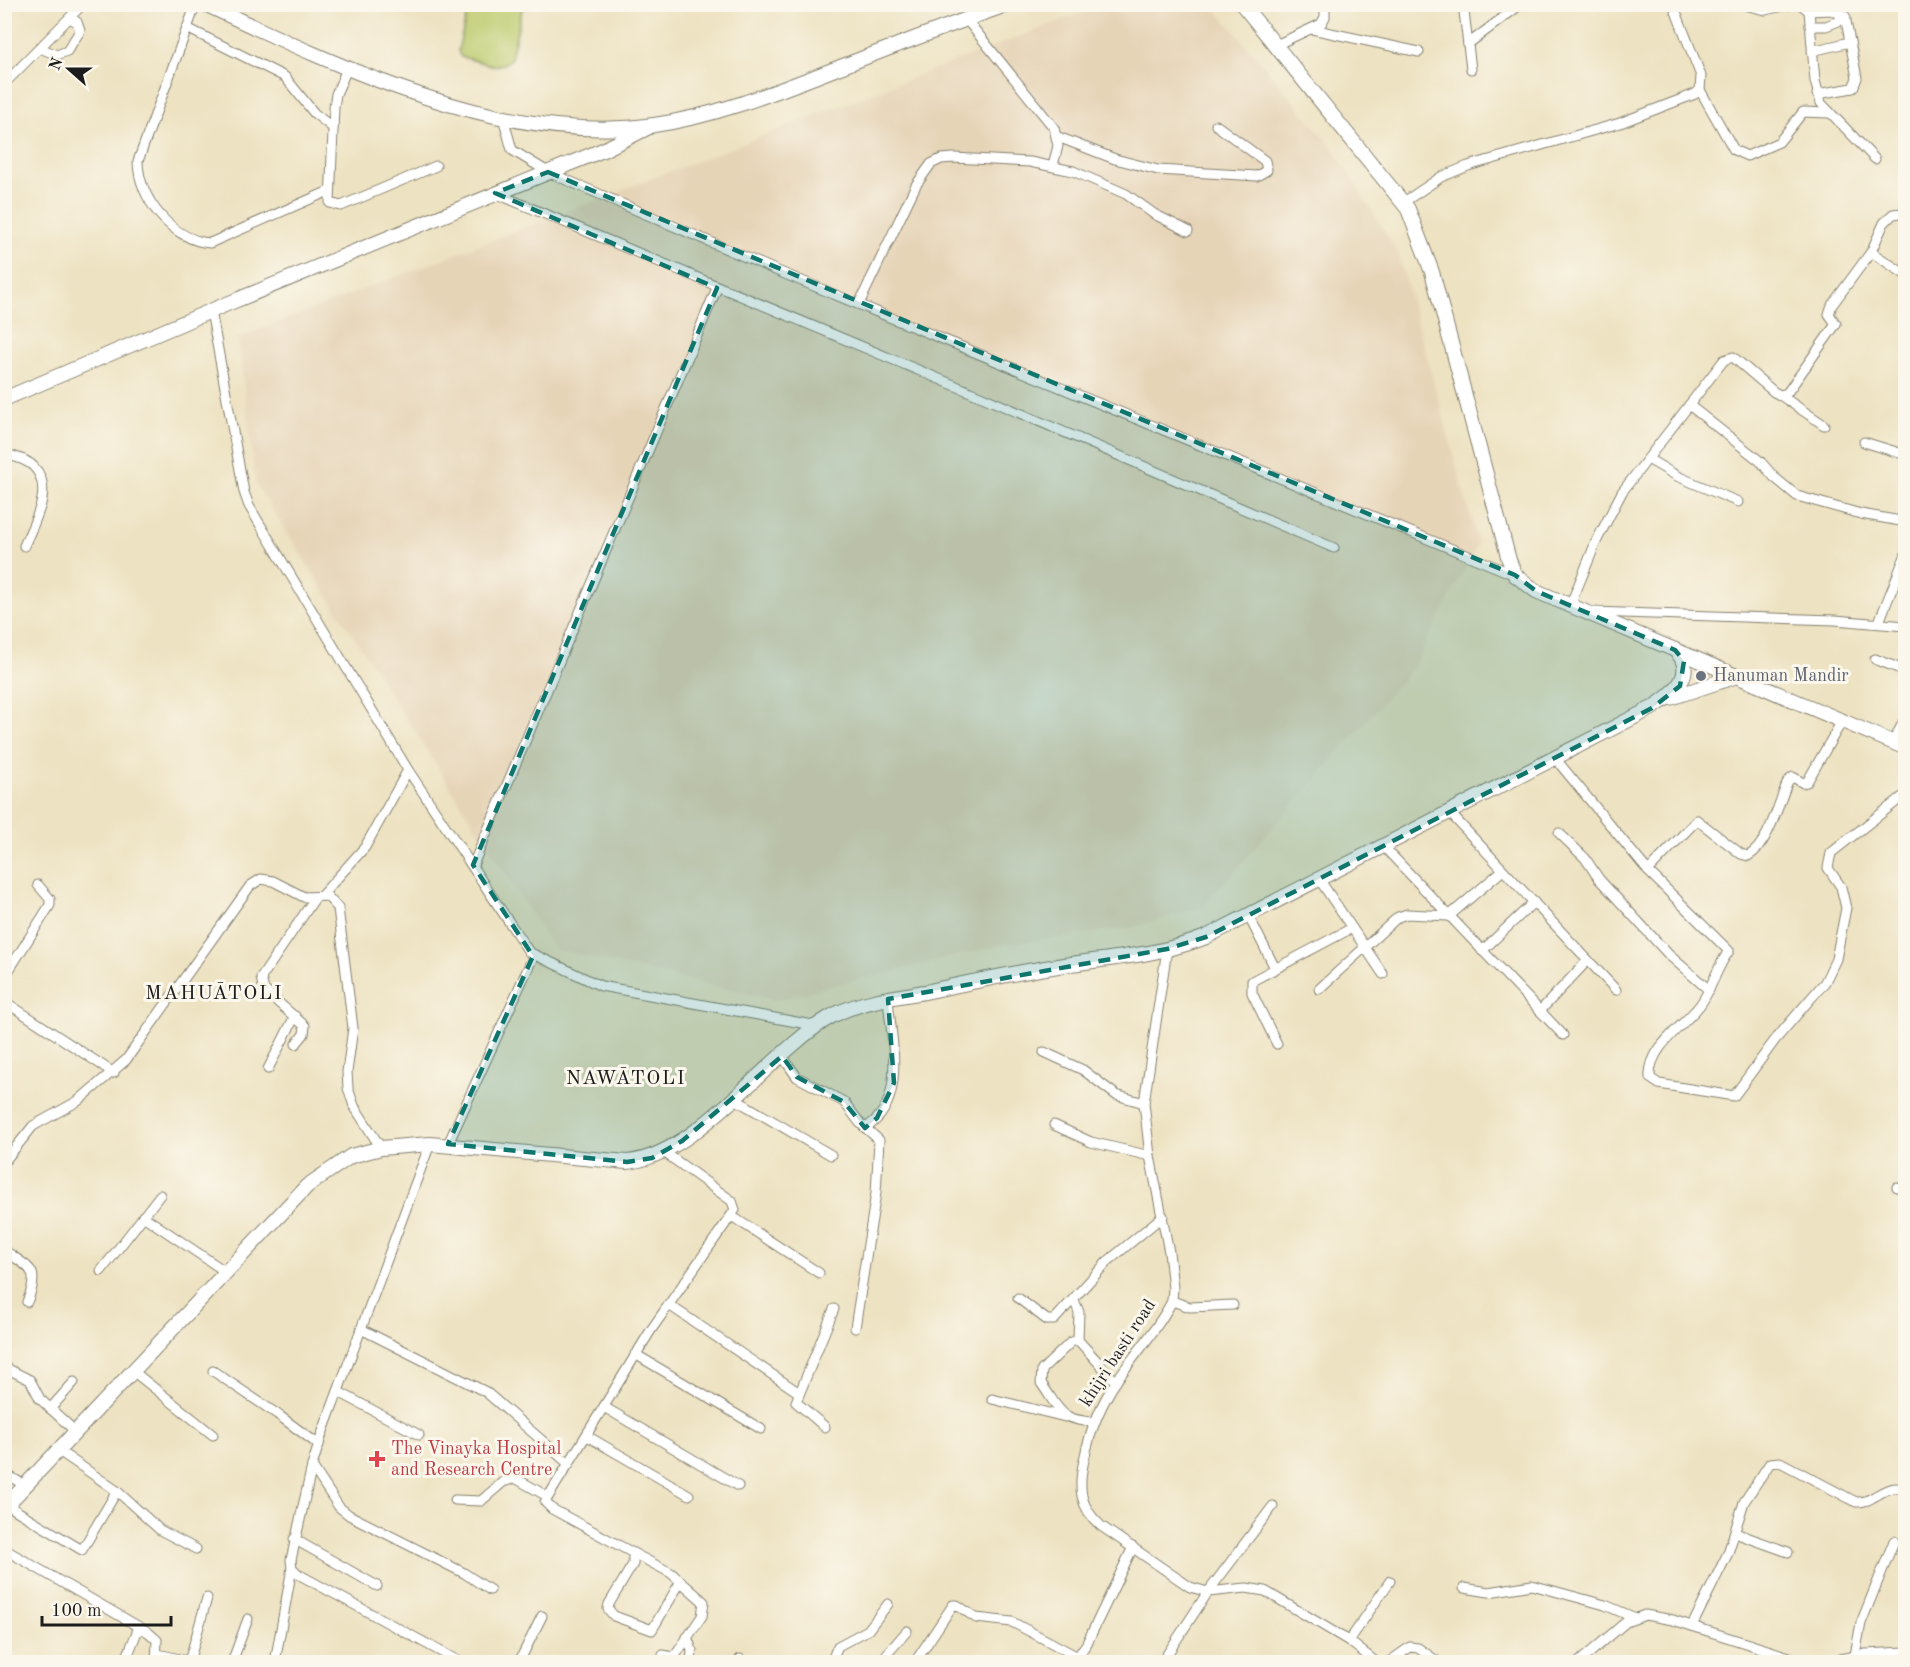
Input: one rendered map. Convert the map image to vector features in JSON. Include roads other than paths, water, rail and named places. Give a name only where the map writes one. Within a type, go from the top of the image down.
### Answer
[{"type":"main road","points":[[205,5],[347,69],[415,93],[503,117],[568,126],[652,126],[691,118],[770,94],[1009,4]]},
{"type":"main road","points":[[1242,4],[1404,202],[1417,229],[1432,272],[1509,560],[1515,575],[1536,591],[1583,612],[1899,745]]},
{"type":"main road","points":[[4,399],[211,311],[603,150],[652,126]]},
{"type":"main road","points":[[1665,700],[1675,692],[1684,677],[1684,661],[1675,650]]},
{"type":"main road","points":[[6,1507],[308,1186],[351,1156],[381,1148],[448,1144],[627,1161],[652,1158],[664,1152],[733,1098],[834,1015],[888,999],[1038,969],[1167,950],[1206,937],[1665,700],[1737,676]]},
{"type":"street","points":[[4,84],[83,4]]},
{"type":"street","points":[[196,4],[138,161],[141,179],[162,219],[195,239],[210,243],[329,191]]},
{"type":"street","points":[[1276,45],[1312,29],[1325,18],[1325,4]]},
{"type":"street","points":[[1463,4],[1472,69]]},
{"type":"street","points":[[1468,44],[1521,4]]},
{"type":"street","points":[[1673,4],[1701,76],[1700,90],[1734,150],[1747,156],[1779,142],[1803,112],[1828,113]]},
{"type":"street","points":[[1741,4],[1765,10],[1791,4]]},
{"type":"street","points":[[1800,4],[1809,12],[1817,94],[1828,113],[1875,159]]},
{"type":"street","points":[[1809,12],[1831,10],[1846,18],[1856,86],[1838,92],[1817,94]]},
{"type":"street","points":[[40,48],[52,54],[67,51],[80,31],[77,22],[70,18]]},
{"type":"street","points":[[1810,26],[1826,26],[1846,18]]},
{"type":"street","points":[[966,19],[1044,114],[1058,137],[1115,159],[1158,170],[1257,176],[1267,170],[1265,161],[1216,125]]},
{"type":"street","points":[[187,28],[285,77],[299,91],[314,114],[333,128]]},
{"type":"street","points":[[1312,29],[1419,52]]},
{"type":"street","points":[[1812,51],[1850,42]]},
{"type":"street","points":[[347,69],[336,94],[330,203],[341,206],[436,166]]},
{"type":"street","points":[[1404,202],[1441,177],[1460,169],[1620,123],[1687,99],[1700,90]]},
{"type":"street","points":[[503,117],[512,150],[548,172],[859,304],[1515,575]]},
{"type":"street","points":[[1053,165],[1058,137]]},
{"type":"street","points":[[859,304],[916,185],[931,164],[954,158],[1053,165],[1073,171],[1126,194],[1154,214],[1188,231]]},
{"type":"street","points":[[495,193],[717,288],[980,396],[1334,548]]},
{"type":"street","points":[[1780,395],[1790,389],[1835,326],[1836,321],[1829,314],[1832,305],[1870,252],[1889,217],[1902,213]]},
{"type":"street","points":[[1870,252],[1905,275]]},
{"type":"street","points":[[473,865],[717,288]]},
{"type":"street","points":[[211,311],[244,492],[249,506],[408,770],[473,865],[521,942],[534,955],[601,986],[818,1026]]},
{"type":"street","points":[[1570,606],[1611,509],[1728,357],[1737,359],[1764,385],[1824,425]]},
{"type":"street","points":[[1689,405],[1760,461],[1774,477],[1797,496],[1861,514],[1905,522]]},
{"type":"street","points":[[1864,442],[1905,454]]},
{"type":"street","points":[[4,465],[7,454],[28,462],[42,479],[40,507],[24,546]]},
{"type":"street","points":[[1648,459],[1677,476],[1738,502]]},
{"type":"street","points":[[1879,622],[1905,554]]},
{"type":"street","points":[[1583,612],[1879,622],[1905,626]]},
{"type":"street","points":[[1875,659],[1905,671]]},
{"type":"street","points":[[1899,745],[1905,717]]},
{"type":"street","points":[[1648,871],[1697,820],[1741,854],[1752,854],[1762,843],[1788,781],[1793,777],[1803,783],[1807,782],[1842,721]]},
{"type":"street","points":[[1554,757],[1648,871],[1729,951],[1718,966],[1709,990],[1698,1008],[1653,1057],[1650,1077],[1659,1084],[1734,1096],[1775,1040],[1825,982],[1836,959],[1846,908],[1840,887],[1828,867],[1831,853],[1905,794]]},
{"type":"street","points":[[296,1044],[305,1026],[264,990],[261,978],[318,897],[366,847],[408,770]]},
{"type":"street","points":[[1448,811],[1616,990]]},
{"type":"street","points":[[1559,833],[1585,858],[1599,879],[1669,955],[1709,990]]},
{"type":"street","points":[[1383,846],[1563,1035]]},
{"type":"street","points":[[1319,989],[1398,917],[1407,914],[1449,916],[1503,870]]},
{"type":"street","points":[[4,1162],[33,1126],[78,1101],[114,1073],[134,1050],[255,881],[267,879],[304,897],[331,898],[340,915],[353,1028],[347,1072],[348,1088],[354,1106],[381,1148]]},
{"type":"street","points":[[1319,879],[1383,974]]},
{"type":"street","points":[[4,978],[50,905],[50,899],[38,885]]},
{"type":"street","points":[[1482,951],[1534,902]]},
{"type":"street","points":[[1248,915],[1275,968]]},
{"type":"street","points":[[1277,1044],[1250,987],[1257,978],[1352,928]]},
{"type":"street","name":"khijri basti road","points":[[1167,950],[1144,1103],[1150,1156],[1173,1288],[1172,1300],[1116,1382],[1094,1422],[1080,1477],[1082,1502],[1090,1516],[1176,1579],[1208,1592],[1259,1589],[1349,1641],[1376,1662]]},
{"type":"street","points":[[448,1144],[534,955]]},
{"type":"street","points":[[1540,1011],[1588,960]]},
{"type":"street","points":[[865,1128],[877,1118],[894,1083],[888,999]]},
{"type":"street","points":[[4,1001],[114,1073]]},
{"type":"street","points":[[268,1069],[295,1016]]},
{"type":"street","points":[[1044,1052],[1093,1075],[1116,1095],[1144,1103]]},
{"type":"street","points":[[782,1056],[797,1077],[844,1102],[865,1128],[876,1135],[881,1148],[855,1328]]},
{"type":"street","points":[[733,1098],[831,1155]]},
{"type":"street","points":[[1054,1125],[1091,1142],[1150,1156]]},
{"type":"street","points":[[275,1662],[292,1568],[294,1539],[312,1466],[430,1144]]},
{"type":"street","points":[[663,1655],[673,1657],[705,1607],[681,1581],[552,1509],[545,1502],[635,1354],[733,1216],[735,1205],[732,1201],[664,1152]]},
{"type":"street","points":[[101,1271],[160,1195]]},
{"type":"street","points":[[143,1216],[226,1272]]},
{"type":"street","points":[[733,1216],[819,1273]]},
{"type":"street","points":[[1018,1298],[1051,1321],[1107,1262],[1162,1216]]},
{"type":"street","points":[[4,1250],[33,1273],[35,1280],[27,1302]]},
{"type":"street","points":[[1074,1299],[1079,1312],[1078,1340],[1116,1382]]},
{"type":"street","points":[[1172,1300],[1190,1307],[1233,1305]]},
{"type":"street","points":[[669,1305],[798,1392]]},
{"type":"street","points":[[825,1427],[797,1405],[798,1392],[834,1309]]},
{"type":"street","points":[[363,1330],[486,1392],[569,1464]]},
{"type":"street","points":[[1066,1417],[1041,1383],[1040,1375],[1071,1342],[1078,1340]]},
{"type":"street","points":[[635,1354],[761,1430]]},
{"type":"street","points":[[4,1367],[30,1380],[40,1399],[77,1433]]},
{"type":"street","points":[[213,1371],[319,1445]]},
{"type":"street","points":[[134,1372],[213,1435]]},
{"type":"street","points":[[50,1409],[74,1382]]},
{"type":"street","points":[[339,1392],[419,1435]]},
{"type":"street","points":[[992,1399],[1074,1421],[1094,1422]]},
{"type":"street","points":[[604,1407],[738,1486]]},
{"type":"street","points":[[587,1436],[689,1495]]},
{"type":"street","points":[[59,1451],[117,1491],[160,1530],[196,1549]]},
{"type":"street","points":[[1692,1626],[1735,1533],[1751,1489],[1773,1461],[1780,1462],[1856,1502],[1863,1502],[1890,1488],[1905,1490]]},
{"type":"street","points":[[312,1466],[339,1507],[349,1515],[464,1573],[490,1590]]},
{"type":"street","points":[[4,1473],[26,1486]]},
{"type":"street","points":[[455,1500],[481,1502],[503,1482],[515,1478],[547,1497]]},
{"type":"street","points":[[6,1507],[82,1550],[117,1491]]},
{"type":"street","points":[[1162,1662],[1208,1592],[1273,1506]]},
{"type":"street","points":[[1735,1533],[1788,1552]]},
{"type":"street","points":[[294,1539],[377,1586]]},
{"type":"street","points":[[1855,1655],[1861,1623],[1894,1541]]},
{"type":"street","points":[[915,1662],[953,1605],[957,1605],[976,1618],[1012,1622],[1076,1660],[1133,1547]]},
{"type":"street","points":[[4,1549],[139,1627],[157,1640],[157,1658],[190,1662],[207,1598]]},
{"type":"street","points":[[633,1553],[633,1564],[609,1604],[608,1609],[614,1616],[652,1630],[681,1581]]},
{"type":"street","points":[[292,1568],[298,1574],[460,1662]]},
{"type":"street","points":[[1349,1641],[1390,1581]]},
{"type":"street","points":[[1464,1588],[1490,1592],[1532,1585],[1605,1605],[1633,1617],[1655,1616],[1692,1626],[1802,1661],[1829,1661],[1855,1655],[1905,1652],[1902,1662]]},
{"type":"street","points":[[831,1662],[838,1646],[868,1630],[888,1604]]},
{"type":"street","points":[[519,1662],[542,1616]]},
{"type":"street","points":[[1579,1662],[1633,1617]]},
{"type":"street","points":[[232,1662],[248,1618]]},
{"type":"street","points":[[125,1662],[139,1627]]},
{"type":"street","points":[[880,1662],[907,1631]]},
{"type":"street","points":[[687,1637],[691,1645],[692,1662]]},
{"type":"street","points":[[1389,1662],[1410,1647],[1418,1648],[1438,1662]]},
{"type":"place","name":"Hanuman Mandir","points":[[1701,676]]},
{"type":"place","name":"The Vinayka Hospital and Research Centre","points":[[377,1459]]},
{"type":"district","name":"MAHUĀTOLI","points":[[214,994]]},
{"type":"district","name":"NAWĀTOLI","points":[[626,1079]]}]
